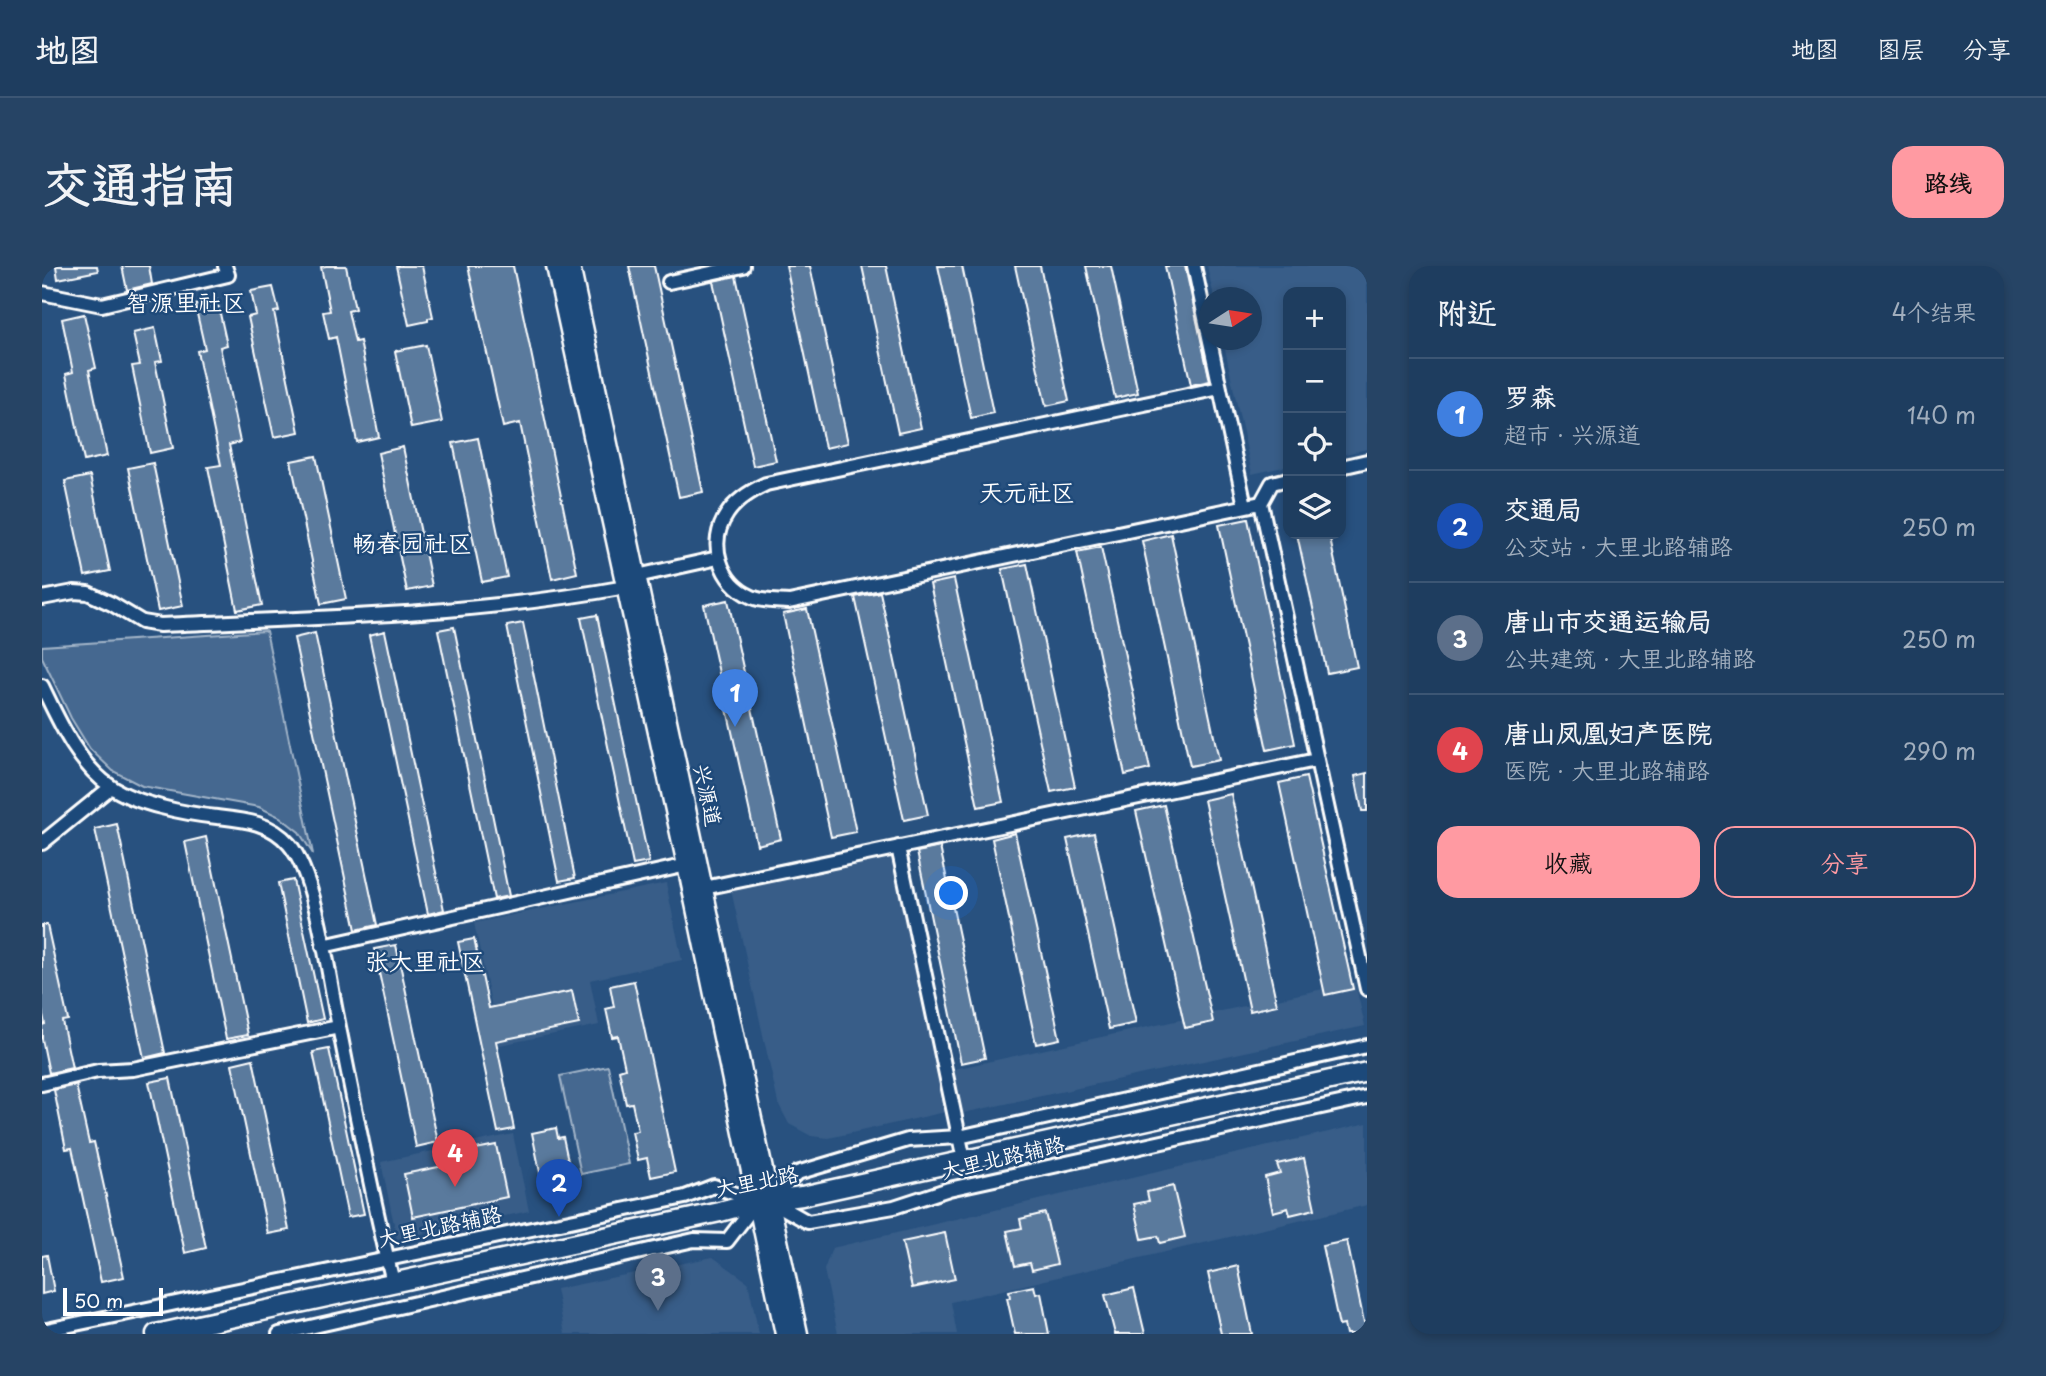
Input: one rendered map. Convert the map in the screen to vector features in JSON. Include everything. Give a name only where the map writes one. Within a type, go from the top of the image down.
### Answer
[{"type":"main road","name":"兴源道","points":[[556,266],[704,888],[763,1201],[785,1334]]},
{"type":"main road","name":"兴源道","points":[[570,266],[687,865],[763,1201],[799,1334]]},
{"type":"main road","name":"大里北路","points":[[156,1334],[1367,1072]]},
{"type":"street","points":[[42,293],[102,305],[228,275],[225,266]]},
{"type":"street","points":[[669,282],[743,266]]},
{"type":"street","points":[[1194,266],[1245,506]]},
{"type":"street","points":[[1220,388],[766,484],[751,491],[727,513],[720,527],[718,558],[725,575],[737,588],[753,598],[789,602],[1261,503]]},
{"type":"street","points":[[1346,466],[1367,461]]},
{"type":"street","points":[[1283,480],[1272,483],[1261,503],[1367,989]]},
{"type":"street","points":[[42,598],[74,592],[88,593],[142,622],[160,625],[294,620],[557,600],[718,558]]},
{"type":"street","points":[[42,686],[79,754],[111,787],[132,797],[187,814],[252,821],[270,828],[289,843],[306,872],[393,1282]]},
{"type":"street","points":[[704,888],[1316,760]]},
{"type":"street","points":[[42,843],[111,787]]},
{"type":"street","points":[[898,847],[964,1160]]},
{"type":"street","points":[[323,946],[687,865]]},
{"type":"street","points":[[42,1084],[99,1071],[132,1069],[339,1027]]},
{"type":"street","name":"大里北路辅路","points":[[279,1334],[694,1240],[727,1241],[763,1201],[797,1173],[908,1140],[959,1137],[1367,1046]]},
{"type":"street","name":"大里北路辅路","points":[[42,1331],[685,1198],[714,1186],[763,1201],[808,1222],[894,1207],[949,1189],[1367,1097]]},
{"type":"shaded area","points":[[1207,266],[1367,266],[1367,449],[1346,454],[1346,287],[1283,287],[1283,467],[1252,474],[1225,350],[1262,350],[1262,287],[1212,287]]},
{"type":"shaded area","points":[[266,631],[313,854],[299,832],[280,817],[259,807],[142,786],[113,771],[90,749],[71,718],[42,657],[42,646]]},
{"type":"shaded area","points":[[894,854],[945,1071],[1355,982],[1365,1026],[954,1115],[950,1111],[829,1138],[811,1136],[789,1124],[778,1103],[731,890]]},
{"type":"shaded area","points":[[666,883],[682,960],[590,980],[599,1025],[500,1045],[474,923]]},
{"type":"shaded area","points":[[608,1066],[629,1164],[581,1174],[560,1076]]},
{"type":"shaded area","points":[[1367,1123],[1367,1205],[951,1302],[957,1334],[838,1334],[824,1270],[832,1248]]},
{"type":"shaded area","points":[[513,1134],[529,1211],[397,1239],[381,1162]]},
{"type":"shaded area","points":[[713,1257],[748,1282],[759,1334],[565,1334],[556,1289]]},
{"type":"building","points":[[56,266],[97,266],[98,271],[58,279]]},
{"type":"building","points":[[122,266],[149,266],[152,284],[127,290]]},
{"type":"building","points":[[346,266],[355,309],[348,311],[355,342],[360,341],[379,437],[357,442],[336,337],[329,339],[323,312],[330,311],[321,267]]},
{"type":"building","points":[[396,266],[422,266],[433,317],[428,318],[428,321],[409,325]]},
{"type":"building","points":[[468,266],[513,266],[577,573],[552,579],[520,423],[503,427]]},
{"type":"building","points":[[629,266],[654,266],[703,492],[679,497]]},
{"type":"building","points":[[786,266],[810,266],[848,443],[825,448]]},
{"type":"building","points":[[862,266],[886,266],[921,428],[898,433]]},
{"type":"building","points":[[938,266],[962,266],[993,413],[971,418]]},
{"type":"building","points":[[1015,266],[1040,266],[1069,401],[1046,406]]},
{"type":"building","points":[[1086,266],[1111,266],[1138,393],[1115,398]]},
{"type":"building","points":[[1165,266],[1185,266],[1199,330],[1199,350],[1203,350],[1210,381],[1191,385]]},
{"type":"building","points":[[736,276],[776,461],[753,466],[713,281]]},
{"type":"building","points":[[273,287],[279,311],[274,312],[299,432],[274,437],[248,317],[256,315],[251,291]]},
{"type":"building","points":[[217,300],[227,345],[220,347],[240,442],[229,445],[262,605],[237,610],[208,467],[221,465],[197,351],[205,349],[195,305]]},
{"type":"building","points":[[84,314],[96,368],[89,370],[107,456],[84,461],[66,374],[73,372],[62,319]]},
{"type":"building","points":[[155,328],[162,361],[155,362],[173,448],[150,453],[132,366],[140,365],[133,333]]},
{"type":"building","points":[[426,345],[442,422],[411,428],[395,351]]},
{"type":"building","points":[[478,438],[507,577],[482,582],[453,443]]},
{"type":"building","points":[[403,447],[432,586],[407,591],[378,453]]},
{"type":"building","points":[[316,456],[346,599],[321,604],[291,461]]},
{"type":"building","points":[[153,463],[183,606],[158,611],[128,468]]},
{"type":"building","points":[[90,476],[110,571],[85,576],[65,481]]},
{"type":"building","points":[[1248,519],[1295,744],[1267,750],[1219,525]]},
{"type":"building","points":[[1171,534],[1219,760],[1190,766],[1142,541]]},
{"type":"building","points":[[1298,539],[1330,539],[1357,667],[1327,673]]},
{"type":"building","points":[[1101,547],[1150,769],[1125,775],[1077,552]]},
{"type":"building","points":[[1027,564],[1075,787],[1051,792],[1002,569]]},
{"type":"building","points":[[954,579],[1003,802],[978,807],[930,584]]},
{"type":"building","points":[[880,592],[928,815],[904,820],[855,597]]},
{"type":"building","points":[[728,600],[781,839],[757,845],[704,605]]},
{"type":"building","points":[[807,609],[856,832],[831,837],[783,614]]},
{"type":"building","points":[[597,615],[649,862],[633,865],[581,618]]},
{"type":"building","points":[[523,623],[575,878],[559,881],[507,626]]},
{"type":"building","points":[[454,627],[509,896],[494,899],[438,630]]},
{"type":"building","points":[[385,631],[444,910],[428,914],[369,635]]},
{"type":"building","points":[[315,633],[377,925],[356,930],[294,638]]},
{"type":"building","points":[[1367,773],[1367,811],[1362,811],[1355,776]]},
{"type":"building","points":[[1306,777],[1353,989],[1325,995],[1279,783]]},
{"type":"building","points":[[1231,794],[1277,1005],[1250,1011],[1204,800]]},
{"type":"building","points":[[1164,805],[1213,1022],[1185,1028],[1136,811]]},
{"type":"building","points":[[117,824],[165,1053],[144,1058],[95,829]]},
{"type":"building","points":[[1015,833],[1060,1039],[1036,1044],[992,839]]},
{"type":"building","points":[[1094,833],[1136,1023],[1109,1029],[1067,839]]},
{"type":"building","points":[[206,837],[248,1035],[226,1039],[185,842]]},
{"type":"building","points":[[940,847],[985,1058],[961,1063],[917,852]]},
{"type":"building","points":[[293,880],[323,1019],[307,1023],[278,883]]},
{"type":"building","points":[[42,925],[47,925],[68,1020],[62,1021],[72,1068],[49,1073],[42,1039],[42,1025],[45,1024],[42,1010]]},
{"type":"building","points":[[474,939],[489,1008],[572,991],[579,1024],[496,1041],[514,1129],[498,1132],[458,942]]},
{"type":"building","points":[[396,945],[438,1142],[416,1147],[374,949]]},
{"type":"building","points":[[634,981],[675,1172],[651,1177],[647,1158],[638,1160],[632,1132],[638,1131],[632,1103],[626,1104],[619,1070],[625,1068],[618,1036],[612,1037],[606,1009],[614,1007],[610,986]]},
{"type":"building","points":[[329,1049],[364,1214],[348,1217],[313,1052]]},
{"type":"building","points":[[253,1059],[289,1230],[268,1234],[232,1064]]},
{"type":"building","points":[[170,1078],[206,1248],[185,1253],[149,1082]]},
{"type":"building","points":[[76,1085],[89,1143],[94,1142],[124,1277],[101,1282],[72,1148],[66,1149],[54,1090]]},
{"type":"building","points":[[556,1128],[558,1138],[563,1137],[569,1165],[564,1166],[566,1176],[542,1182],[532,1133]]},
{"type":"building","points":[[496,1145],[507,1197],[413,1217],[404,1174],[463,1162],[461,1152]]},
{"type":"building","points":[[1304,1158],[1315,1209],[1290,1215],[1288,1208],[1273,1212],[1265,1177],[1280,1173],[1277,1164]]},
{"type":"building","points":[[1173,1186],[1185,1237],[1160,1243],[1158,1236],[1142,1239],[1134,1204],[1149,1201],[1147,1192]]},
{"type":"building","points":[[1045,1213],[1057,1264],[1032,1270],[1030,1263],[1015,1266],[1007,1231],[1022,1228],[1020,1219]]},
{"type":"building","points":[[945,1233],[955,1279],[912,1288],[902,1242]]},
{"type":"building","points":[[1347,1241],[1364,1322],[1367,1322],[1367,1334],[1346,1334],[1344,1325],[1339,1326],[1322,1246]]},
{"type":"building","points":[[47,1255],[54,1291],[42,1294],[42,1256]]},
{"type":"building","points":[[1238,1266],[1252,1334],[1221,1334],[1208,1273]]},
{"type":"building","points":[[1034,1286],[1036,1294],[1041,1293],[1049,1334],[1015,1334],[1007,1298],[1010,1298],[1009,1291]]},
{"type":"building","points":[[1134,1288],[1145,1334],[1115,1334],[1105,1295]]},
{"type":"place","name":"罗森","points":[[735,727]]},
{"type":"place","name":"唐山凤凰妇产医院","points":[[455,1187]]},
{"type":"place","name":"交通局","points":[[559,1217]]},
{"type":"place","name":"唐山市交通运输局","points":[[658,1311]]},
{"type":"district","name":"智源里社区","points":[[186,303]]},
{"type":"district","name":"天元社区","points":[[1027,493]]},
{"type":"district","name":"畅春园社区","points":[[412,544]]},
{"type":"district","name":"张大里社区","points":[[425,962]]}]
